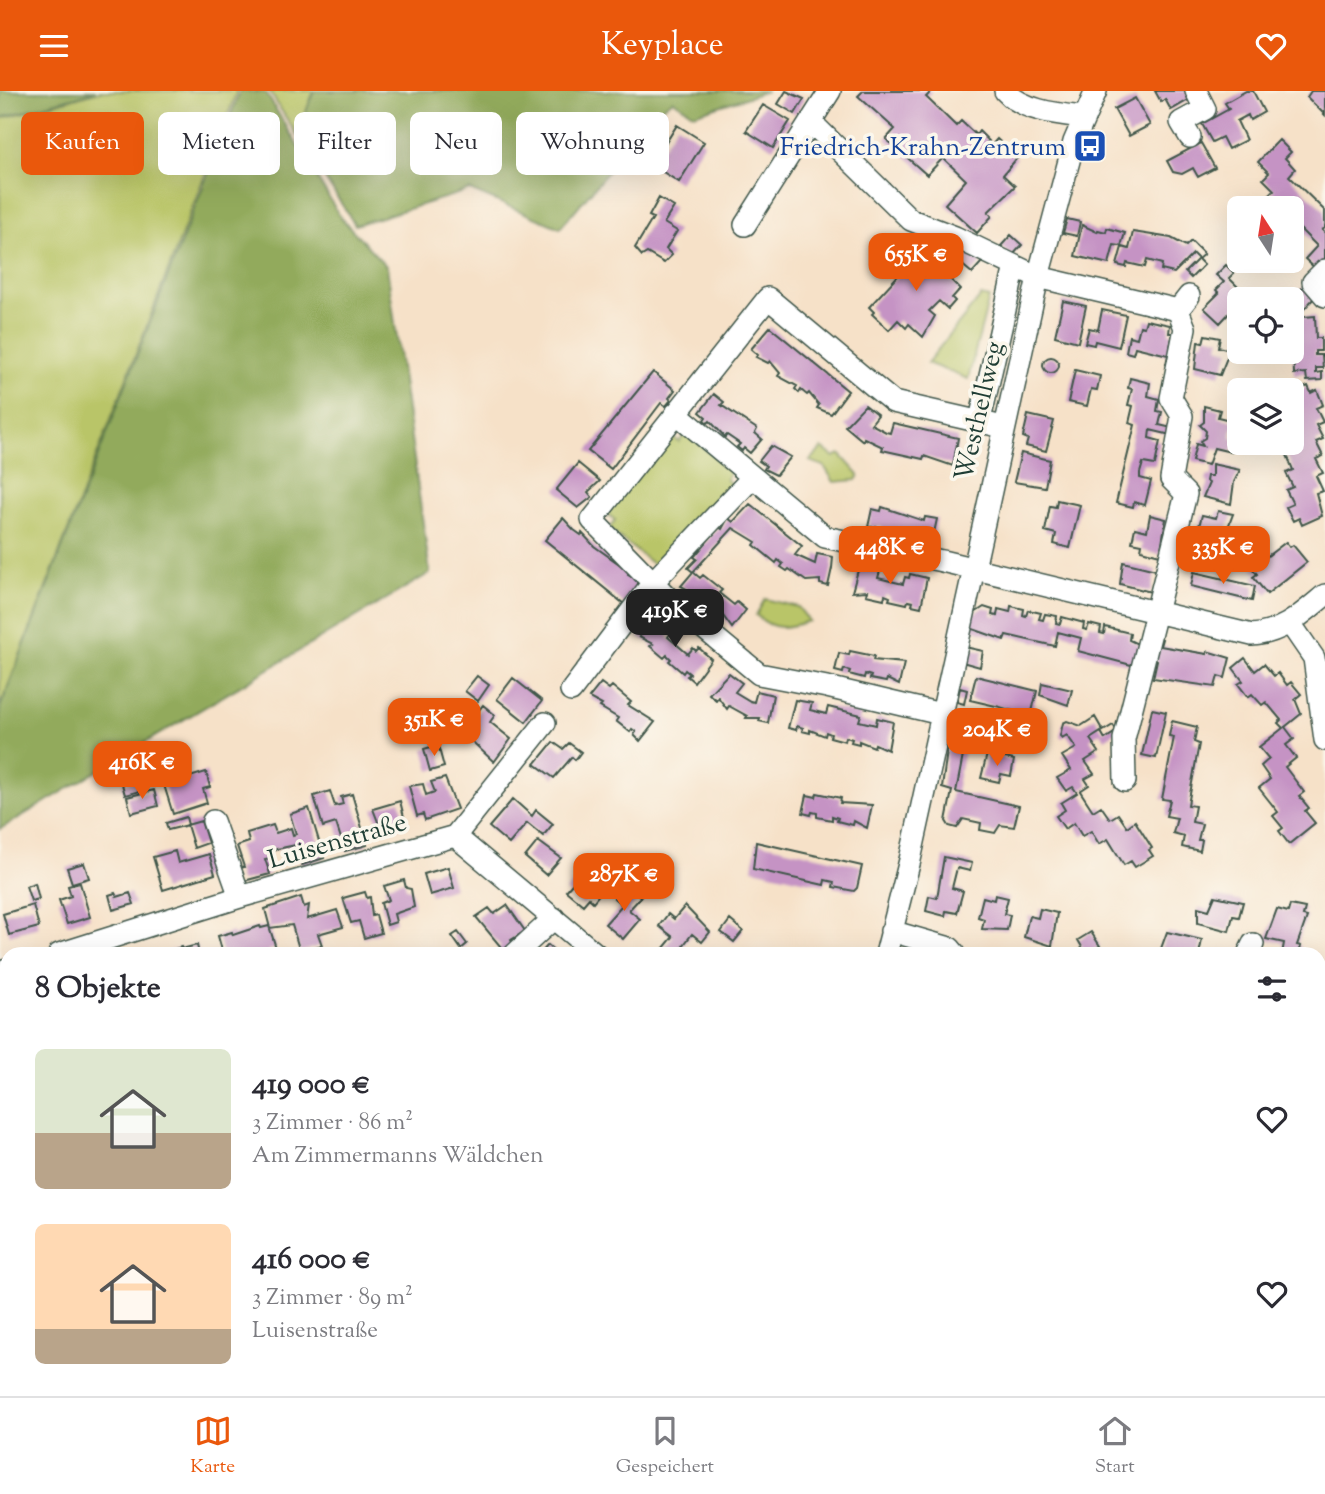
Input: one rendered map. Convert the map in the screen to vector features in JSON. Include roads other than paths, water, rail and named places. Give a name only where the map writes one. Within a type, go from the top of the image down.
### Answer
[{"type":"street","points":[[745,225],[830,91]]},
{"type":"street","points":[[1005,91],[1011,97],[1050,113],[1083,117]]},
{"type":"street","name":"Westhellweg","points":[[888,947],[1038,277],[1063,176],[1083,117],[1096,91]]},
{"type":"street","points":[[1190,137],[1181,122],[1205,109],[1196,91]]},
{"type":"street","points":[[811,121],[911,220],[1038,277],[1183,303],[1185,328],[1171,398],[1182,416],[1171,479],[1186,494],[1124,739],[1125,781]]},
{"type":"street","points":[[980,420],[1016,266]]},
{"type":"street","points":[[1325,270],[1313,282],[1325,296]]},
{"type":"street","points":[[941,715],[827,687],[759,674],[672,602],[592,520],[768,298],[893,403],[1003,427]]},
{"type":"street","points":[[676,413],[824,537],[1155,610],[1252,635],[1264,634],[1290,624],[1325,595]]},
{"type":"street","points":[[570,691],[654,582],[752,478]]},
{"type":"street","points":[[1290,624],[1314,658],[1325,740]]},
{"type":"street","points":[[545,723],[455,836],[588,947]]},
{"type":"street","points":[[213,821],[240,897]]},
{"type":"street","name":"Luisenstraße","points":[[81,947],[240,897],[455,836]]},
{"type":"street","points":[[523,947],[554,918]]},
{"type":"street","points":[[891,931],[947,947]]},
{"type":"place","name":"Friedrich-Krahn-Zentrum","points":[[1090,146]]}]
